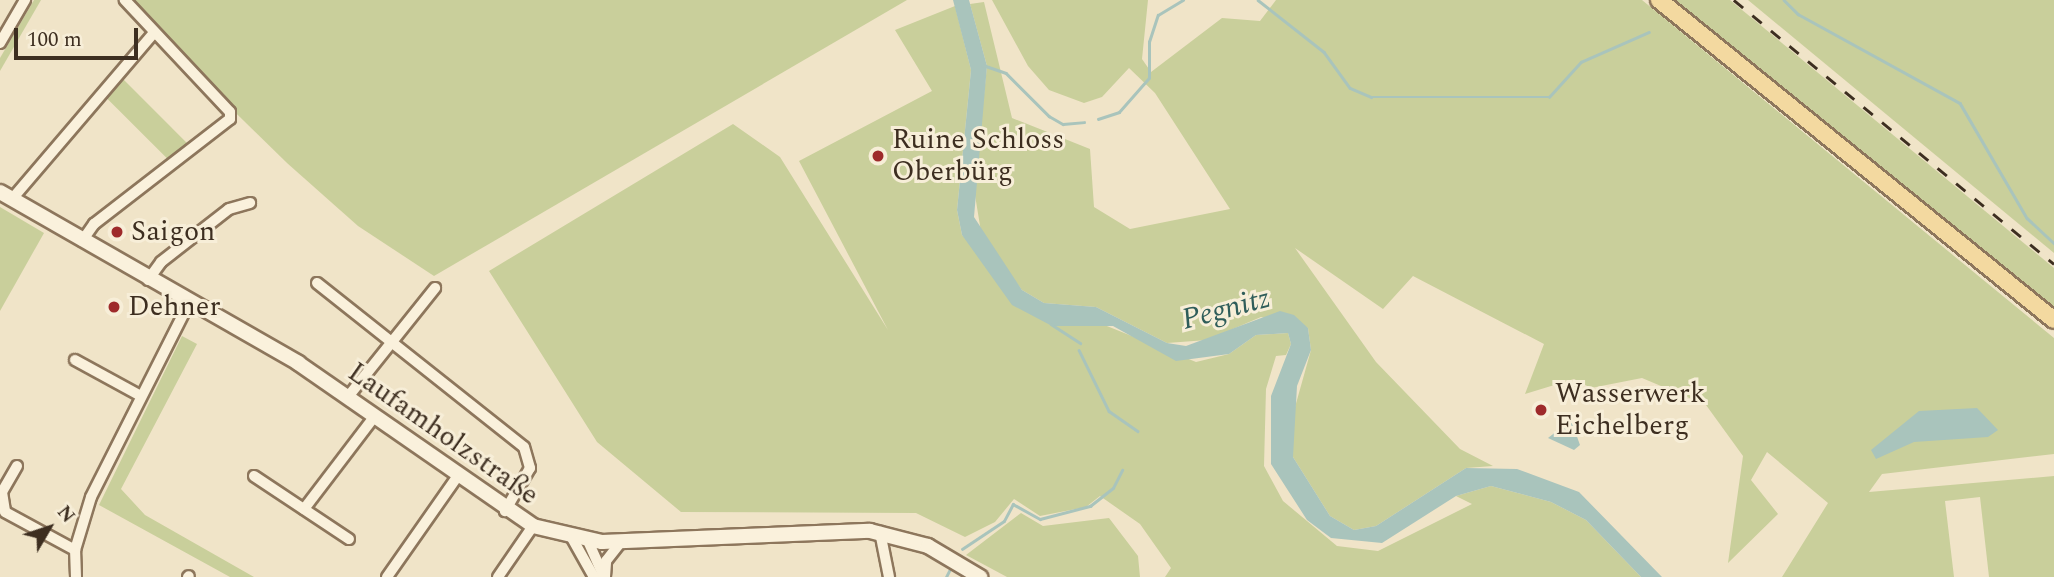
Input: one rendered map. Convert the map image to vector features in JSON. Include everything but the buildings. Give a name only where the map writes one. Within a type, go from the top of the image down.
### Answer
[{"type":"main road","points":[[1659,0],[2054,320]]},
{"type":"main road","name":"Laufamholzstraße","points":[[6,195],[347,398],[505,511],[533,526],[588,541],[621,542],[880,532],[936,550],[980,577]]},
{"type":"street","points":[[0,43],[25,0]]},
{"type":"street","points":[[82,241],[94,224],[224,126],[230,112],[152,35],[125,0]]},
{"type":"street","points":[[6,195],[152,35]]},
{"type":"street","points":[[148,280],[161,262],[229,209],[250,203]]},
{"type":"street","points":[[317,282],[391,338],[528,453],[530,468],[505,511]]},
{"type":"street","points":[[347,398],[391,338],[435,288]]},
{"type":"street","points":[[76,577],[75,550],[91,497],[189,303]]},
{"type":"street","points":[[75,360],[141,396]]},
{"type":"street","points":[[304,509],[374,417]]},
{"type":"street","points":[[17,466],[2,492],[5,512],[75,550]]},
{"type":"street","points":[[254,476],[349,539]]},
{"type":"street","points":[[387,577],[457,477]]},
{"type":"street","points":[[498,577],[533,526]]},
{"type":"street","points":[[880,532],[889,577]]},
{"type":"street","points":[[572,538],[594,577]]},
{"type":"street","points":[[588,541],[605,577]]},
{"type":"street","points":[[605,577],[606,561],[621,542]]},
{"type":"green space","points":[[34,0],[41,0],[0,71],[0,58]]},
{"type":"green space","points":[[134,0],[907,0],[434,276],[358,226],[287,163],[156,35]]},
{"type":"green space","points":[[992,0],[1148,0],[1142,59],[1151,72],[1222,18],[1260,21],[1276,0],[1642,0],[2054,338],[2054,454],[1882,474],[1869,492],[2054,476],[2054,577],[1989,577],[1980,497],[1945,501],[1954,577],[1782,577],[1828,503],[1767,452],[1751,480],[1778,514],[1728,563],[1743,456],[1706,405],[1642,378],[1591,388],[1574,379],[1525,394],[1544,344],[1413,276],[1383,309],[1295,248],[1376,362],[1460,449],[1493,466],[1466,468],[1376,526],[1354,530],[1330,516],[1293,457],[1290,425],[1311,350],[1308,328],[1261,317],[1207,340],[1167,343],[1096,307],[1044,303],[1022,290],[982,238],[974,189],[987,66],[970,4],[984,2],[1012,118],[1090,149],[1094,207],[1130,229],[1230,209],[1155,93],[1129,68],[1102,97],[1084,103],[1049,90],[1028,66]]},
{"type":"green space","points":[[1670,0],[1730,0],[2054,268],[2054,310]]},
{"type":"green space","points":[[1748,0],[2054,0],[2054,253]]},
{"type":"green space","points":[[955,6],[971,70],[957,210],[962,235],[1052,326],[1097,322],[1196,362],[1229,354],[1256,335],[1288,333],[1291,344],[1286,355],[1276,356],[1266,389],[1264,466],[1283,501],[1337,546],[1378,551],[1472,504],[1456,496],[1491,486],[1551,502],[1586,520],[1641,577],[1165,577],[1171,568],[1140,524],[1100,496],[1086,507],[1040,516],[1014,499],[995,522],[965,537],[916,513],[681,512],[597,442],[489,271],[733,124],[780,157],[888,330],[799,161],[932,91],[895,30]]},
{"type":"green space","points":[[122,78],[190,146],[172,164],[104,96]]},
{"type":"green space","points":[[0,207],[44,233],[0,311]]},
{"type":"green space","points":[[182,336],[197,344],[121,489],[145,515],[254,577],[230,577],[99,505]]},
{"type":"green space","points":[[1021,513],[1043,526],[1109,518],[1138,556],[1140,577],[1007,577],[966,555]]},
{"type":"water","points":[[953,0],[969,0],[987,66],[974,217],[1022,290],[1044,303],[1096,307],[1167,343],[1186,346],[1280,311],[1294,315],[1308,328],[1311,350],[1297,386],[1293,457],[1330,516],[1354,530],[1376,526],[1466,468],[1517,469],[1579,492],[1662,577],[1641,577],[1586,520],[1551,502],[1491,486],[1456,496],[1382,543],[1331,538],[1307,520],[1271,464],[1271,396],[1291,344],[1288,333],[1256,335],[1229,354],[1176,361],[1113,326],[1052,326],[1012,305],[962,235],[957,210],[971,70]]},
{"type":"water","points":[[1977,408],[1998,430],[1988,437],[1914,442],[1876,459],[1871,450],[1919,411]]},
{"type":"water","points":[[1571,420],[1580,445],[1574,450],[1548,438]]},
{"type":"waterway","points":[[1098,119],[1119,112],[1149,78],[1149,42],[1158,15],[1183,0]]},
{"type":"waterway","points":[[1258,0],[1324,52],[1350,88],[1371,97],[1549,97],[1581,62],[1649,32]]},
{"type":"waterway","points":[[1784,0],[1798,14],[1960,103],[2027,218],[2054,243]]},
{"type":"waterway","points":[[983,65],[1006,73],[1049,116],[1063,124],[1084,122]]},
{"type":"waterway","points":[[1051,324],[1080,343]]},
{"type":"waterway","points":[[1079,350],[1109,411],[1138,431]]},
{"type":"waterway","points":[[962,549],[1004,521],[1013,504],[1040,519],[1090,506],[1113,488],[1122,470]]},
{"type":"waterway","points":[[946,577],[949,571]]},
{"type":"railway","points":[[1734,0],[2054,264]]},
{"type":"place","name":"Ruine Schloss Oberbürg","points":[[878,156]]},
{"type":"place","name":"Saigon","points":[[117,232]]},
{"type":"place","name":"Dehner","points":[[114,307]]},
{"type":"place","name":"Wasserwerk Eichelberg","points":[[1541,410]]},
{"type":"water label","name":"Pegnitz","points":[[1226,309]]}]
